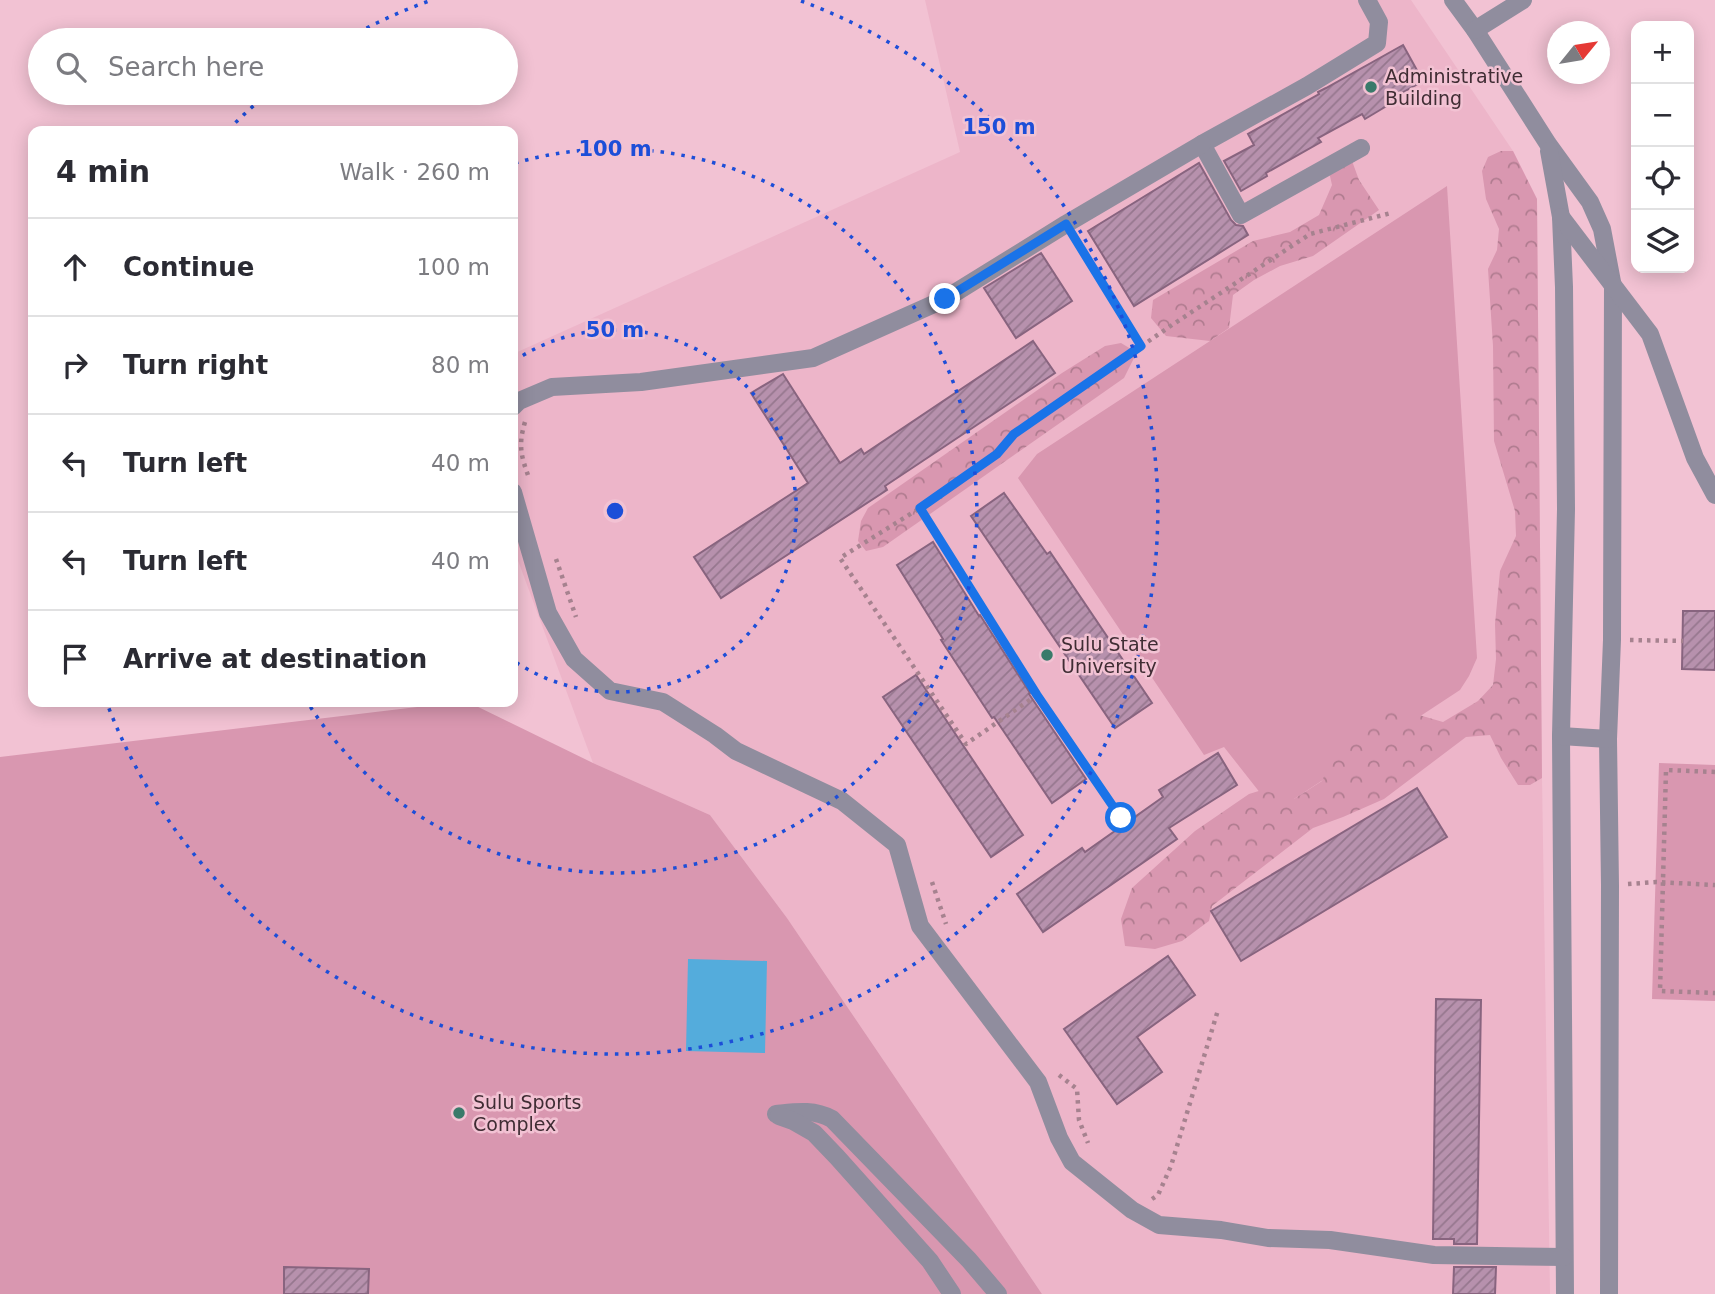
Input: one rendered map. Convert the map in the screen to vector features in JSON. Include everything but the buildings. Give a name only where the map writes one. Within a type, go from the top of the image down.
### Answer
[{"type":"street","points":[[518,402],[552,387],[641,382],[813,358],[945,299],[1066,224],[1377,43],[1379,22],[1367,0]]},
{"type":"street","points":[[1453,0],[1548,145],[1590,201],[1602,229],[1613,287],[1612,640],[1608,739],[1609,1294]]},
{"type":"street","points":[[1475,30],[1523,0]]},
{"type":"street","points":[[1202,144],[1241,215],[1361,148]]},
{"type":"street","points":[[1548,145],[1561,217],[1566,509],[1561,736],[1565,1294]]},
{"type":"street","points":[[1561,217],[1650,334],[1695,458],[1715,495]]},
{"type":"street","points":[[518,509],[548,613],[574,659],[610,691],[663,702],[736,751],[842,801],[897,845],[920,926],[1038,1082],[1059,1138],[1072,1162],[1132,1210],[1159,1225],[1221,1230],[1268,1238],[1330,1240],[1434,1255],[1564,1256]]},
{"type":"street","points":[[1561,736],[1608,739]]},
{"type":"street","points":[[951,1294],[930,1261],[814,1133],[776,1114],[810,1111],[832,1119],[963,1254],[998,1294]]},
{"type":"street","points":[[938,1273],[963,1254]]},
{"type":"path","points":[[1037,695],[966,744],[840,558],[920,508],[997,454],[1014,434],[1310,234],[1391,213]]},
{"type":"path","points":[[1066,224],[1141,346]]},
{"type":"path","points":[[920,508],[1037,695],[1121,818]]},
{"type":"path","points":[[1612,640],[1683,641]]},
{"type":"path","points":[[1715,772],[1666,770],[1660,992],[1715,993]]},
{"type":"path","points":[[1610,885],[1715,885]]},
{"type":"shaded area","name":"Sulu State University","points":[[925,0],[1411,0],[1513,151],[1537,199],[1550,1294],[1042,1294],[787,918],[710,815],[593,763],[518,560],[518,352],[960,152]]},
{"type":"green space","points":[[1348,150],[1359,180],[1379,210],[1313,256],[1280,266],[1233,295],[1229,328],[1210,341],[1166,336],[1151,318],[1153,300],[1253,241],[1290,232],[1319,215],[1332,185],[1327,163]]},
{"type":"green space","points":[[1501,151],[1513,151],[1537,199],[1542,778],[1530,785],[1518,785],[1490,735],[1466,737],[1384,799],[1313,828],[1212,906],[1209,921],[1182,941],[1155,949],[1125,946],[1121,919],[1132,888],[1195,831],[1249,794],[1262,790],[1294,799],[1322,781],[1337,747],[1365,718],[1402,710],[1443,722],[1478,701],[1493,685],[1500,571],[1516,536],[1515,511],[1494,441],[1493,346],[1488,269],[1497,250],[1499,229],[1486,199],[1482,171],[1488,157]]},
{"type":"green space","points":[[1447,186],[1477,658],[1460,690],[1276,813],[1224,747],[1204,755],[1018,478],[1037,454]]},
{"type":"green space","points":[[1121,343],[1131,349],[1134,358],[1124,378],[883,547],[866,551],[858,541],[861,521],[868,508],[1062,373],[1105,346]]},
{"type":"green space","name":"Sulu Sports Complex","points":[[417,707],[478,707],[593,763],[710,815],[787,918],[1042,1294],[0,1294],[0,757]]},
{"type":"green space","points":[[1659,763],[1715,765],[1715,1001],[1652,999]]},
{"type":"water","points":[[688,959],[767,961],[765,1053],[686,1051]]},
{"type":"place","name":"Administrative Building","points":[[1371,87]]},
{"type":"place","name":"Sulu State University","points":[[1047,655]]},
{"type":"place","name":"Sulu Sports Complex","points":[[459,1113]]},
{"type":"route","points":[[945,299],[1066,224],[1141,346],[1014,434],[997,454],[920,508],[1037,695],[1121,818]]}]
